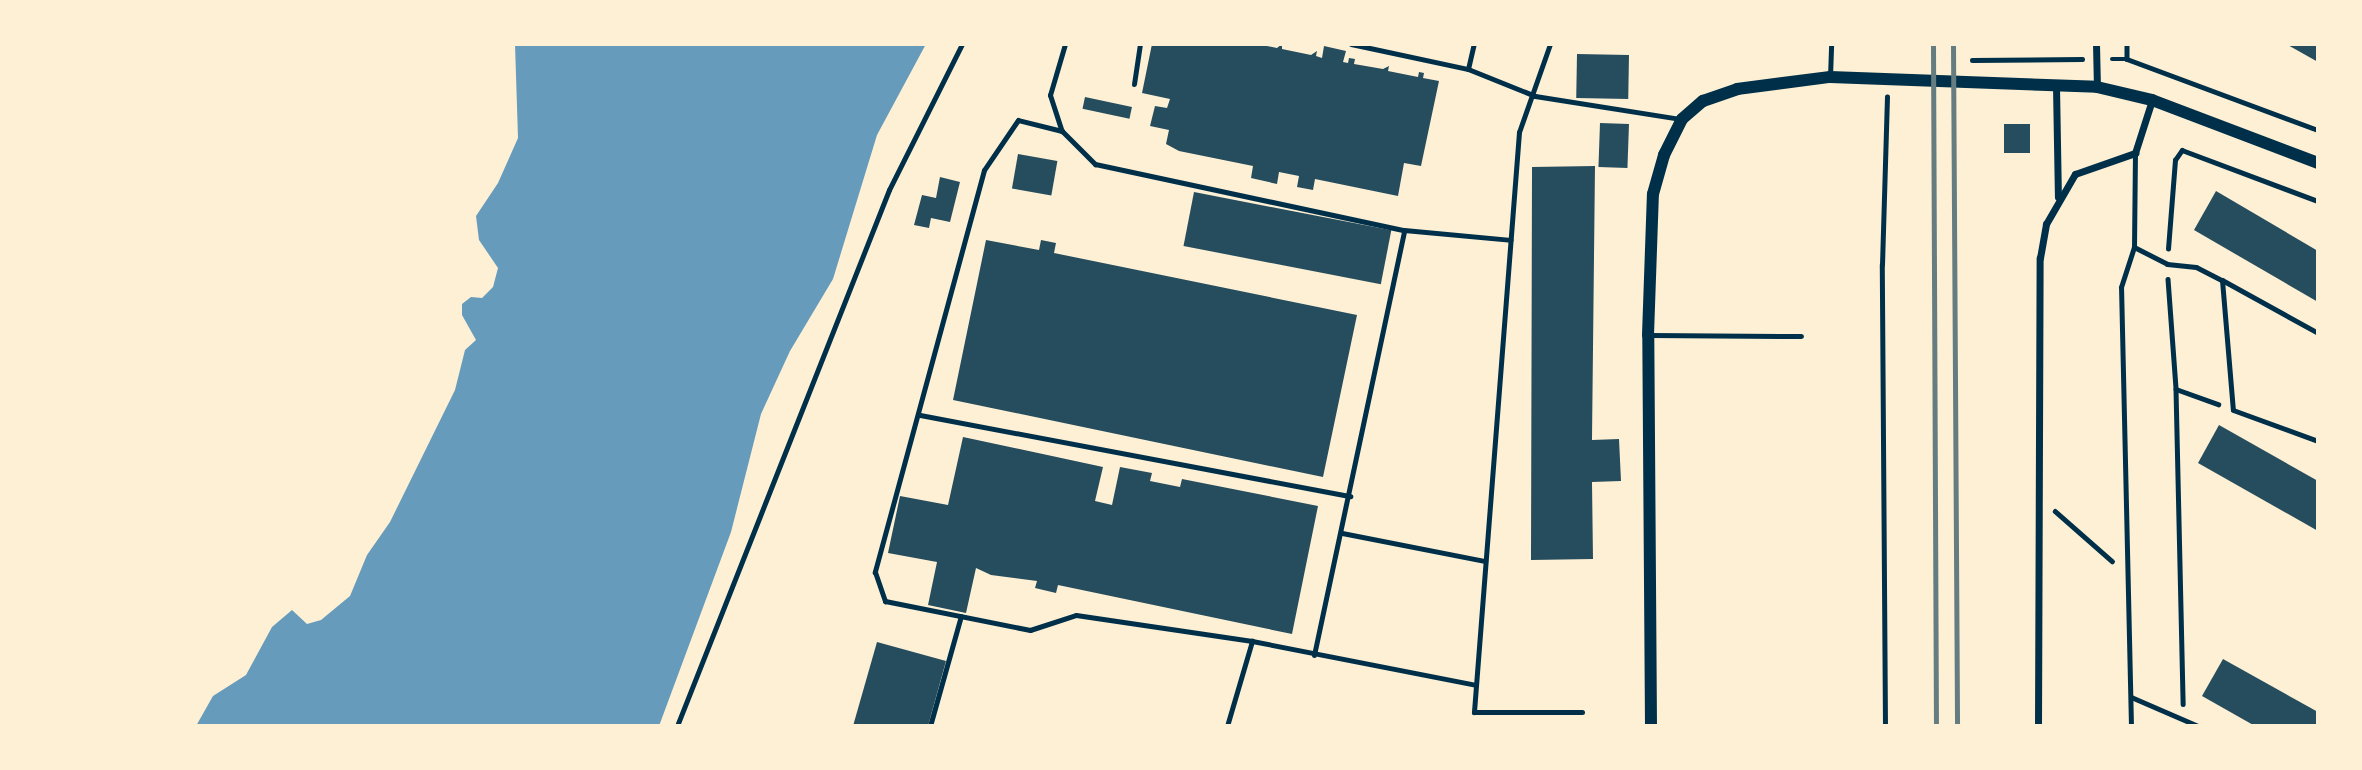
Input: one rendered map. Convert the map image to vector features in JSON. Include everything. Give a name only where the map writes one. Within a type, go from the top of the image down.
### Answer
[{"type":"street","points":[[2096,44],[2097,87]]},
{"type":"street","points":[[1651,726],[1648,335],[1653,194],[1664,155],[1682,119],[1703,101],[1737,89],[1830,77],[2097,87],[2152,100],[2318,163]]},
{"type":"street","points":[[2056,86],[2058,197]]},
{"type":"street","points":[[2038,726],[2040,258],[2046,224],[2058,197],[2075,174],[2135,153],[2152,100]]},
{"type":"lane","points":[[1065,44],[1050,95],[1062,131],[1095,164],[1404,230],[1511,240]]},
{"type":"lane","points":[[1134,84],[1140,44]]},
{"type":"lane","points":[[1351,44],[1468,69],[1535,96],[1682,119]]},
{"type":"lane","points":[[1468,69],[1474,44]]},
{"type":"lane","points":[[1550,44],[1535,96],[1519,132],[1474,712],[1582,712]]},
{"type":"lane","points":[[1830,77],[1831,44]]},
{"type":"lane","points":[[1062,131],[1018,120],[984,170],[920,415],[875,572],[885,601],[1030,630],[1076,615],[1252,641],[1476,685]]},
{"type":"lane","points":[[2131,726],[2120,287],[2134,247],[2135,153]]},
{"type":"lane","points":[[1314,655],[1350,496],[1404,230]]},
{"type":"lane","points":[[2134,247],[2167,264],[2196,267],[2318,333]]},
{"type":"lane","points":[[2222,280],[2233,410],[2318,441]]},
{"type":"lane","points":[[1648,335],[1801,336]]},
{"type":"lane","points":[[920,415],[1350,496]]},
{"type":"lane","points":[[1342,533],[1485,561]]},
{"type":"lane","points":[[930,726],[961,616]]},
{"type":"lane","points":[[1227,726],[1252,641]]},
{"type":"lane","points":[[2131,697],[2198,726]]},
{"type":"path","points":[[677,726],[890,190],[962,44]]},
{"type":"path","points":[[2127,44],[2127,59]]},
{"type":"path","points":[[1967,60],[2127,59],[2318,130]]},
{"type":"path","points":[[1885,726],[1882,265],[1887,80]]},
{"type":"path","points":[[2183,718],[2176,389],[2167,264],[2175,160],[2182,150],[2318,201]]},
{"type":"path","points":[[2176,389],[2233,410]]},
{"type":"path","points":[[2039,497],[2127,573]]},
{"type":"water","points":[[515,44],[926,44],[877,135],[833,279],[790,351],[761,414],[731,532],[659,726],[196,726],[213,696],[246,675],[272,627],[292,610],[307,624],[321,620],[350,596],[367,555],[390,522],[455,390],[465,350],[476,340],[462,315],[462,304],[471,297],[482,298],[493,287],[498,268],[479,240],[476,216],[498,183],[518,138]]},
{"type":"building","points":[[1152,44],[1257,44],[1277,48],[1282,44],[1282,49],[1311,55],[1317,51],[1316,56],[1322,58],[1324,46],[1346,51],[1343,62],[1348,63],[1349,58],[1355,59],[1354,64],[1383,69],[1389,66],[1388,71],[1418,77],[1419,72],[1424,73],[1423,78],[1439,81],[1421,166],[1404,163],[1398,196],[1315,179],[1313,190],[1297,187],[1299,176],[1279,172],[1277,184],[1251,178],[1253,166],[1179,151],[1166,144],[1169,130],[1150,126],[1155,106],[1167,108],[1170,99],[1142,93]]},
{"type":"building","points":[[2286,44],[2318,44],[2318,62]]},
{"type":"building","points":[[1577,54],[1629,55],[1628,99],[1576,98]]},
{"type":"building","points":[[1085,97],[1132,107],[1129,119],[1083,109]]},
{"type":"building","points":[[1600,123],[1629,124],[1627,168],[1598,167]]},
{"type":"building","points":[[2004,124],[2030,124],[2030,153],[2004,153]]},
{"type":"building","points":[[1018,154],[1057,161],[1051,195],[1012,188]]},
{"type":"building","points":[[1595,166],[1592,440],[1619,439],[1621,481],[1592,482],[1593,559],[1531,560],[1532,167]]},
{"type":"building","points":[[940,177],[960,182],[950,222],[931,218],[929,228],[914,225],[922,195],[936,198]]},
{"type":"building","points":[[2216,191],[2318,251],[2318,302],[2194,230]]},
{"type":"building","points":[[1194,192],[1391,230],[1381,284],[1184,246]]},
{"type":"building","points":[[986,240],[1039,250],[1041,240],[1056,243],[1054,253],[1357,315],[1323,477],[953,400]]},
{"type":"building","points":[[2219,425],[2318,481],[2318,531],[2198,463]]},
{"type":"building","points":[[963,437],[1103,467],[1095,501],[1112,505],[1120,467],[1152,473],[1150,481],[1180,487],[1182,479],[1318,506],[1292,634],[1058,585],[1056,593],[1035,588],[1037,581],[991,575],[976,568],[966,613],[928,605],[937,562],[888,553],[900,496],[948,505]]},
{"type":"building","points":[[877,642],[946,661],[928,726],[853,726]]},
{"type":"building","points":[[2223,659],[2318,712],[2318,726],[2255,726],[2202,696]]},
{"type":"railway","points":[[1933,44],[1936,726]]},
{"type":"railway","points":[[1953,44],[1957,726]]}]
